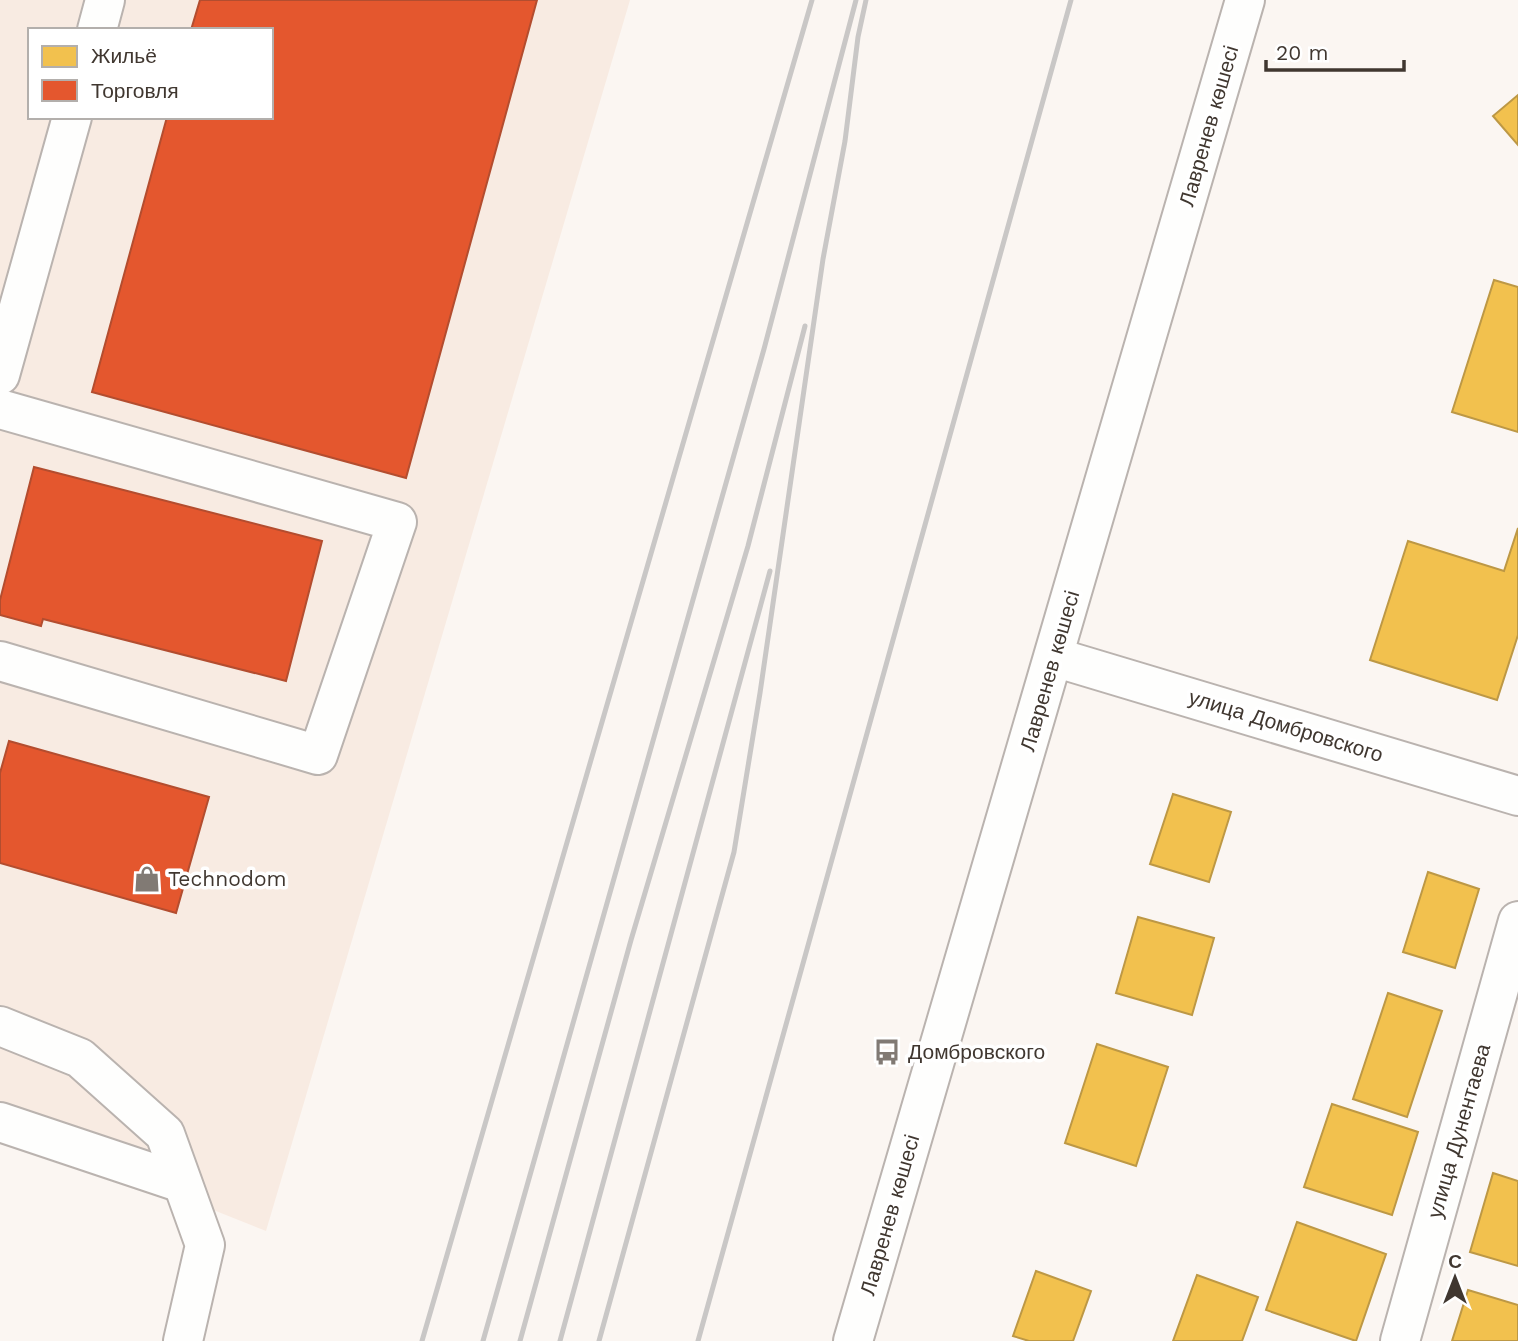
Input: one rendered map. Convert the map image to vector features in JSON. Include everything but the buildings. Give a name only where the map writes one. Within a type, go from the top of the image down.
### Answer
[{"type":"main road","points":[[97,28],[105,0]]},
{"type":"main road","name":"Лавренев көшесі","points":[[853,1341],[1245,0]]},
{"type":"main road","points":[[0,375],[71,119]]},
{"type":"main road","points":[[0,409],[397,522],[318,755],[0,661]]},
{"type":"main road","name":"улица Домбровского","points":[[1054,657],[1518,796]]},
{"type":"main road","name":"улица Дунентаева","points":[[1400,1341],[1518,921]]},
{"type":"main road","points":[[0,1026],[80,1058],[164,1134],[205,1245],[183,1341]]},
{"type":"main road","points":[[0,1122],[182,1183]]},
{"type":"shaded area","points":[[0,0],[630,0],[266,1231],[0,1125]]},
{"type":"railway","points":[[422,1341],[812,0]]},
{"type":"railway","points":[[483,1341],[764,349],[856,0]]},
{"type":"railway","points":[[599,1341],[734,852],[760,693],[823,259],[845,141],[858,37],[866,0]]},
{"type":"railway","points":[[698,1341],[1071,0]]},
{"type":"railway","points":[[520,1341],[631,940],[748,546],[805,326]]},
{"type":"railway","points":[[560,1341],[770,571]]},
{"type":"place","name":"Technodom","points":[[147,879]]},
{"type":"place","name":"Домбровского","points":[[887,1052]]}]
